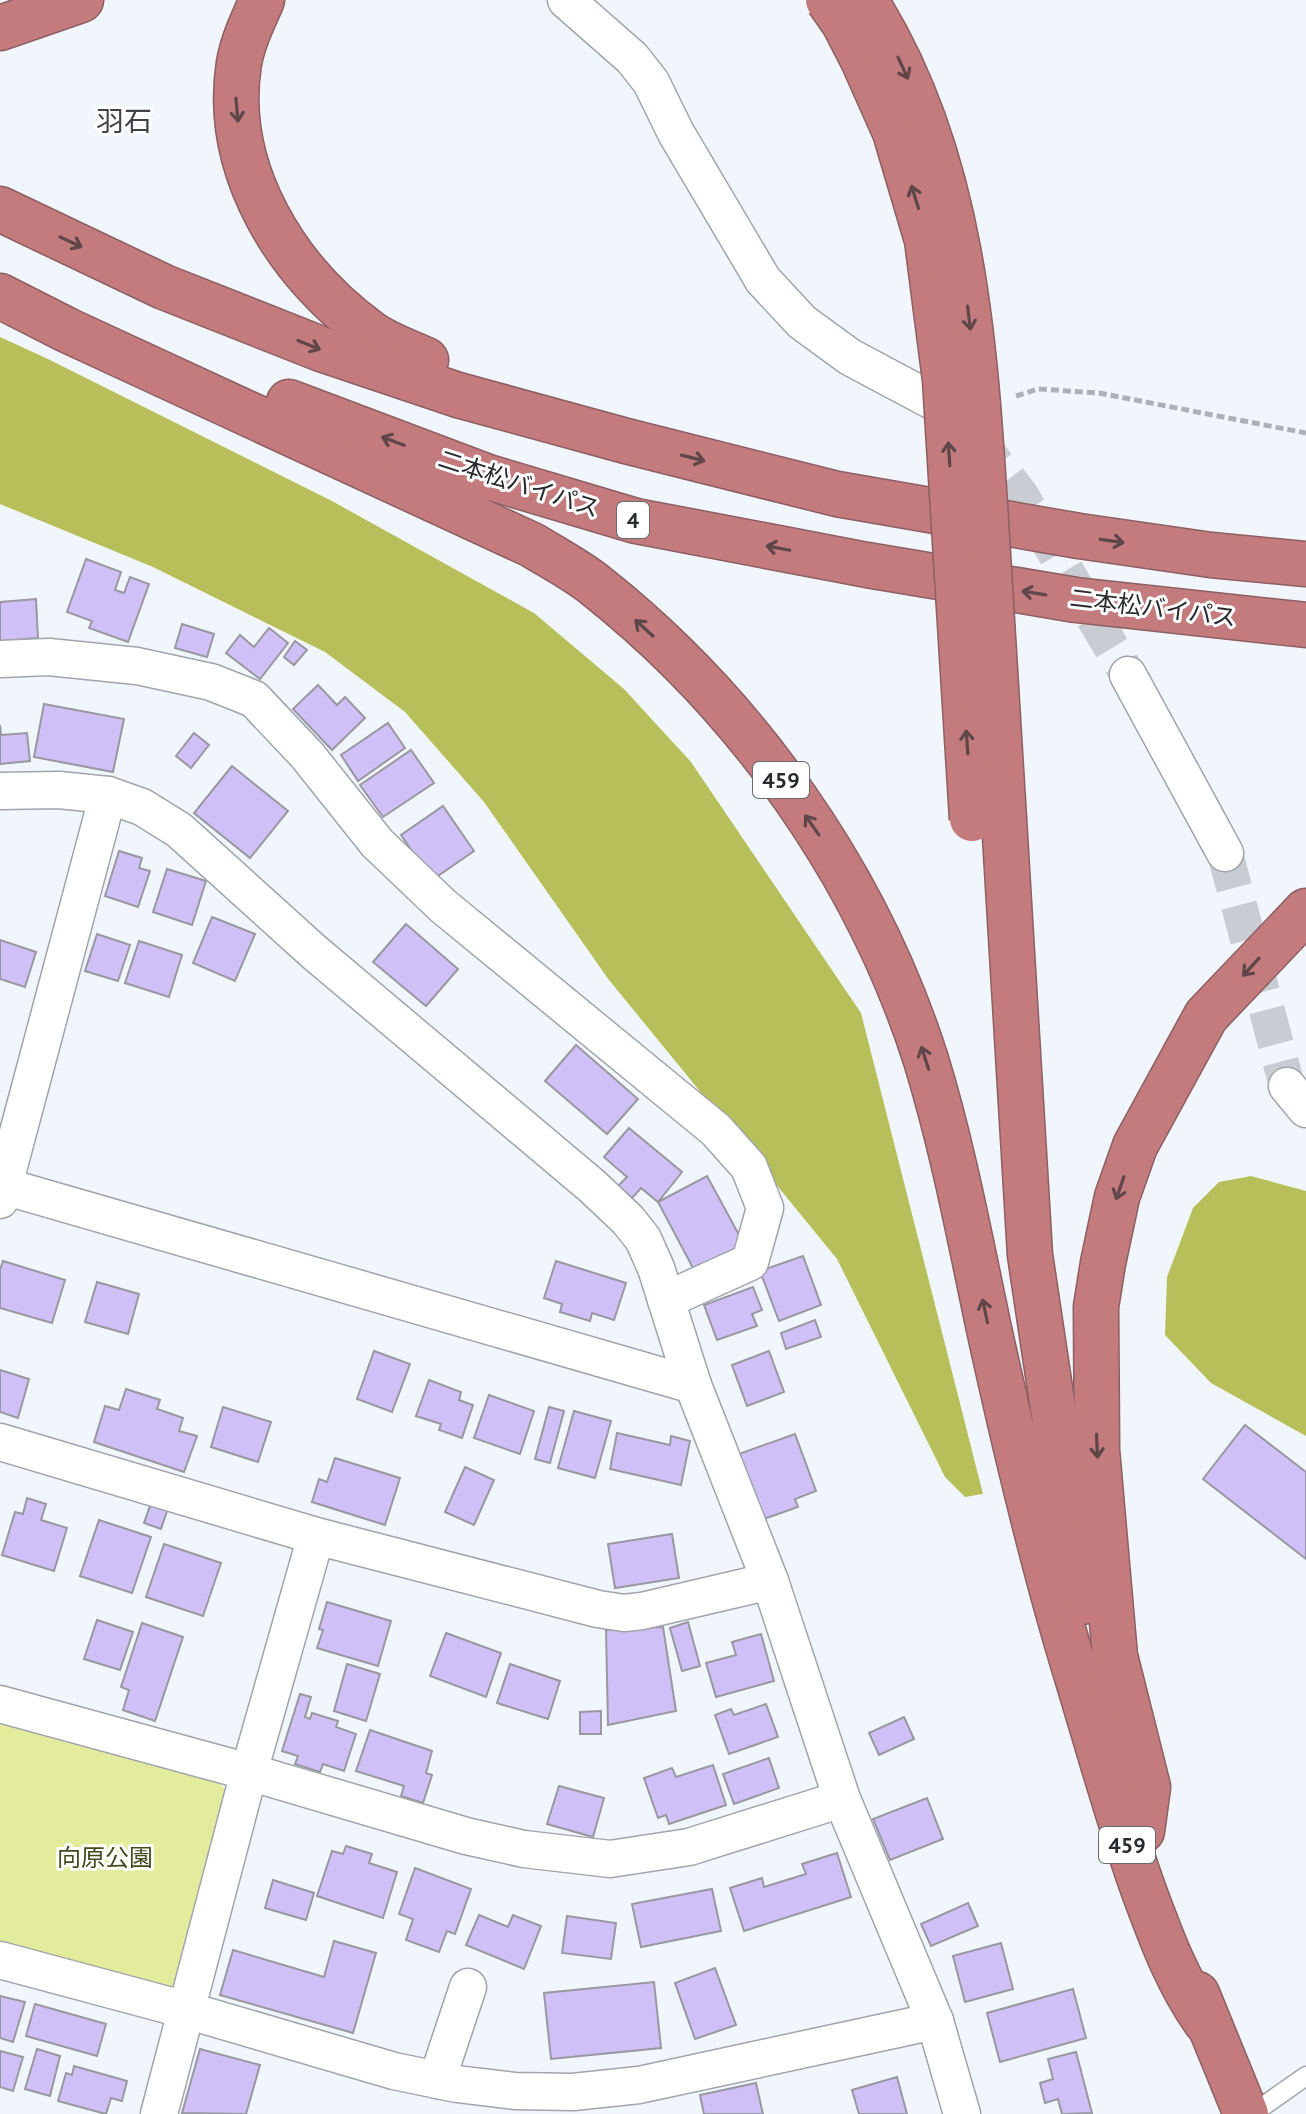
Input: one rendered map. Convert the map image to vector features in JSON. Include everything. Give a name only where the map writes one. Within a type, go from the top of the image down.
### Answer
[{"type":"highway","points":[[0,28],[81,0]]},
{"type":"highway","points":[[828,0],[857,47],[895,132],[927,240],[945,380],[988,819],[980,891],[1005,1237],[1027,1396],[1067,1591],[1071,1658]]},
{"type":"highway","name":"459","points":[[865,0],[885,30],[907,76],[955,225],[964,271],[980,428],[988,819],[1030,1255],[1091,1662],[1114,1745],[1206,2022],[1246,2114]]},
{"type":"highway","points":[[255,17],[239,60],[236,96],[240,140],[246,166],[282,242],[315,284],[333,304],[375,336],[448,370],[626,441]]},
{"type":"highway","points":[[0,209],[164,287],[321,349],[458,395],[626,441],[837,494],[1108,540],[1211,555],[1306,564]]},
{"type":"highway","name":"二本松バイパス","points":[[0,270],[271,396],[488,477],[636,521],[867,565],[1076,600],[1306,625]]},
{"type":"highway","name":"459","points":[[0,296],[69,331],[532,545],[592,583],[646,630],[709,688],[755,741],[825,843],[862,908],[891,969],[925,1058],[960,1195],[996,1362],[1071,1658],[1125,1839],[1162,1940],[1185,1992],[1206,2022]]},
{"type":"highway","points":[[1142,1831],[1148,1787],[1115,1656],[1097,1450],[1096,1307],[1103,1263],[1117,1197],[1135,1146],[1206,1016],[1306,911]]},
{"type":"street","points":[[566,0],[632,58],[651,82],[676,133],[763,280],[802,322],[850,357],[942,406]]},
{"type":"street","points":[[0,659],[49,657],[137,666],[211,682],[254,699],[307,755],[377,843],[443,906],[716,1130],[749,1167],[765,1208],[762,1226],[750,1262],[666,1300]]},
{"type":"street","points":[[1128,675],[1225,853]]},
{"type":"street","points":[[0,791],[59,790],[108,795],[142,807],[179,830],[314,952],[592,1186],[643,1239],[693,1385],[770,1581],[842,1799],[935,2021],[962,2114]]},
{"type":"street","points":[[108,795],[1,1190],[693,1385]]},
{"type":"street","points":[[0,1442],[316,1536],[598,1609],[624,1613],[642,1611],[770,1581]]},
{"type":"street","points":[[159,2114],[249,1772],[316,1536]]},
{"type":"street","points":[[0,1704],[249,1772],[466,1836],[524,1849],[610,1859],[689,1847],[842,1799]]},
{"type":"street","points":[[0,1960],[394,2071],[515,2091],[610,2089],[935,2021]]},
{"type":"street","points":[[437,2080],[468,1987]]},
{"type":"lane","points":[[1252,2114],[1306,2076]]},
{"type":"path","points":[[1010,397],[1038,389],[1099,393],[1306,433]]},
{"type":"green space","points":[[0,337],[332,501],[534,613],[624,689],[691,762],[861,1013],[983,1494],[965,1497],[945,1477],[837,1259],[609,980],[484,802],[405,712],[325,652],[153,567],[0,504]]},
{"type":"green space","points":[[1251,1176],[1306,1191],[1306,1436],[1211,1383],[1165,1335],[1167,1277],[1193,1208],[1219,1182]]},
{"type":"green space","name":"向原公園","points":[[0,1718],[216,1779],[233,1798],[171,1992],[0,1942]]},
{"type":"building","points":[[86,559],[121,572],[115,590],[124,593],[130,577],[149,584],[128,642],[89,628],[92,621],[67,612]]},
{"type":"building","points":[[36,599],[38,638],[0,641],[0,602]]},
{"type":"building","points":[[182,624],[214,634],[207,657],[175,648]]},
{"type":"building","points":[[269,628],[288,643],[260,679],[226,653],[240,635],[254,647]]},
{"type":"building","points":[[295,641],[307,650],[294,665],[284,657]]},
{"type":"building","points":[[318,685],[337,705],[345,697],[365,718],[332,750],[293,709]]},
{"type":"building","points":[[44,704],[124,719],[113,772],[34,757]]},
{"type":"building","points":[[388,723],[405,748],[358,781],[341,755]]},
{"type":"building","points":[[0,725],[1,735],[27,733],[30,761],[0,764]]},
{"type":"building","points":[[194,733],[209,745],[191,768],[176,756]]},
{"type":"building","points":[[411,750],[434,783],[383,817],[360,785]]},
{"type":"building","points":[[232,766],[288,811],[250,858],[194,813]]},
{"type":"building","points":[[443,806],[474,851],[432,880],[401,835]]},
{"type":"building","points":[[119,851],[142,858],[139,868],[150,871],[138,907],[105,896]]},
{"type":"building","points":[[167,869],[206,881],[192,925],[153,912]]},
{"type":"building","points":[[212,917],[255,934],[235,981],[193,963]]},
{"type":"building","points":[[406,924],[458,969],[426,1006],[373,962]]},
{"type":"building","points":[[97,934],[130,945],[118,981],[85,971]]},
{"type":"building","points":[[0,940],[36,952],[25,987],[0,979]]},
{"type":"building","points":[[139,941],[182,955],[169,997],[125,983]]},
{"type":"building","points":[[576,1045],[638,1099],[607,1134],[545,1081]]},
{"type":"building","points":[[629,1128],[682,1172],[658,1202],[641,1188],[632,1198],[618,1186],[627,1177],[604,1157]]},
{"type":"building","points":[[707,1176],[744,1244],[694,1270],[658,1202]]},
{"type":"building","points":[[803,1256],[821,1305],[779,1321],[760,1271]]},
{"type":"building","points":[[3,1261],[65,1280],[52,1323],[0,1308],[0,1270]]},
{"type":"building","points":[[556,1261],[626,1283],[614,1320],[592,1313],[590,1321],[560,1312],[562,1304],[544,1298]]},
{"type":"building","points":[[97,1282],[139,1294],[128,1334],[85,1322]]},
{"type":"building","points":[[753,1287],[762,1310],[752,1314],[757,1326],[717,1340],[704,1305]]},
{"type":"building","points":[[815,1320],[821,1337],[786,1349],[781,1333]]},
{"type":"building","points":[[374,1351],[410,1364],[392,1412],[357,1399]]},
{"type":"building","points":[[769,1351],[784,1392],[747,1406],[732,1365]]},
{"type":"building","points":[[0,1370],[29,1379],[18,1418],[0,1412]]},
{"type":"building","points":[[429,1380],[461,1392],[459,1400],[473,1405],[462,1438],[439,1430],[441,1424],[416,1416]]},
{"type":"building","points":[[126,1389],[160,1400],[157,1409],[183,1418],[179,1431],[197,1436],[184,1472],[94,1442],[105,1406],[119,1410]]},
{"type":"building","points":[[489,1395],[534,1411],[520,1454],[474,1438]]},
{"type":"building","points":[[223,1407],[271,1422],[258,1462],[211,1447]]},
{"type":"building","points":[[549,1407],[564,1411],[550,1463],[535,1459]]},
{"type":"building","points":[[574,1411],[611,1421],[595,1478],[558,1468]]},
{"type":"building","points":[[1245,1425],[1306,1472],[1306,1559],[1203,1479]]},
{"type":"building","points":[[617,1433],[670,1445],[671,1436],[690,1441],[681,1485],[610,1469]]},
{"type":"building","points":[[795,1434],[816,1491],[795,1499],[798,1507],[761,1520],[736,1455]]},
{"type":"building","points":[[335,1458],[400,1478],[385,1525],[312,1502],[319,1479],[327,1482]]},
{"type":"building","points":[[465,1467],[494,1480],[474,1525],[445,1512]]},
{"type":"building","points":[[27,1498],[46,1504],[41,1520],[67,1528],[54,1571],[2,1555],[15,1512],[23,1514]]},
{"type":"building","points":[[151,1503],[168,1508],[161,1529],[144,1523]]},
{"type":"building","points":[[99,1520],[151,1537],[132,1593],[80,1576]]},
{"type":"building","points":[[672,1534],[679,1578],[615,1588],[608,1544]]},
{"type":"building","points":[[164,1544],[221,1563],[203,1616],[146,1597]]},
{"type":"building","points":[[327,1602],[391,1621],[378,1666],[317,1648]]},
{"type":"building","points":[[97,1620],[133,1632],[120,1670],[84,1659]]},
{"type":"building","points":[[688,1622],[700,1666],[682,1671],[670,1628]]},
{"type":"building","points":[[142,1623],[183,1637],[155,1721],[123,1710],[129,1690],[121,1687]]},
{"type":"building","points":[[663,1627],[676,1711],[608,1725],[606,1630]]},
{"type":"building","points":[[446,1633],[501,1653],[486,1697],[430,1676]]},
{"type":"building","points":[[761,1634],[774,1681],[716,1697],[706,1663],[736,1655],[732,1642]]},
{"type":"building","points":[[347,1664],[380,1674],[366,1721],[334,1711]]},
{"type":"building","points":[[510,1664],[560,1681],[548,1719],[497,1703]]},
{"type":"building","points":[[300,1694],[311,1697],[305,1717],[310,1719],[312,1713],[338,1721],[336,1727],[356,1734],[344,1771],[323,1764],[320,1772],[295,1764],[298,1756],[282,1751]]},
{"type":"building","points":[[766,1704],[778,1737],[729,1754],[715,1715],[731,1709],[734,1715]]},
{"type":"building","points":[[601,1711],[601,1734],[580,1734],[580,1712]]},
{"type":"building","points":[[904,1717],[914,1739],[879,1755],[869,1733]]},
{"type":"building","points":[[370,1730],[432,1751],[426,1773],[432,1775],[423,1803],[401,1796],[404,1786],[356,1771]]},
{"type":"building","points":[[769,1758],[779,1788],[734,1804],[723,1774]]},
{"type":"building","points":[[713,1765],[726,1805],[669,1824],[666,1815],[658,1818],[644,1778],[672,1768],[676,1777]]},
{"type":"building","points":[[559,1786],[604,1798],[593,1837],[547,1824]]},
{"type":"building","points":[[927,1798],[943,1839],[890,1860],[873,1819]]},
{"type":"building","points":[[346,1846],[372,1854],[369,1863],[397,1872],[383,1918],[317,1896],[332,1851],[343,1854]]},
{"type":"building","points":[[837,1853],[851,1897],[744,1931],[730,1888],[762,1878],[764,1887],[806,1874],[802,1864]]},
{"type":"building","points":[[415,1868],[471,1889],[455,1934],[447,1931],[439,1952],[406,1940],[413,1919],[399,1914]]},
{"type":"building","points":[[273,1880],[314,1893],[306,1920],[265,1908]]},
{"type":"building","points":[[712,1889],[721,1931],[641,1947],[632,1904]]},
{"type":"building","points":[[968,1903],[978,1926],[931,1946],[921,1924]]},
{"type":"building","points":[[479,1915],[508,1927],[513,1915],[541,1926],[524,1969],[466,1945]]},
{"type":"building","points":[[567,1916],[616,1923],[611,1959],[562,1953]]},
{"type":"building","points":[[334,1941],[376,1953],[353,2033],[220,1995],[233,1950],[324,1977]]},
{"type":"building","points":[[1001,1943],[1013,1989],[965,2002],[953,1956]]},
{"type":"building","points":[[715,1968],[736,2025],[695,2039],[675,1983]]},
{"type":"building","points":[[654,1982],[661,2048],[551,2059],[544,1993]]},
{"type":"building","points":[[1073,1989],[1086,2038],[1000,2062],[987,2013]]},
{"type":"building","points":[[0,1996],[25,2002],[13,2042],[0,2038]]},
{"type":"building","points":[[35,2004],[106,2024],[97,2056],[26,2036]]},
{"type":"building","points":[[37,2049],[60,2056],[50,2096],[25,2089]]},
{"type":"building","points":[[200,2049],[260,2065],[246,2114],[182,2113]]},
{"type":"building","points":[[0,2051],[23,2057],[13,2091],[0,2087]]},
{"type":"building","points":[[1076,2052],[1092,2113],[1062,2114],[1058,2099],[1045,2103],[1040,2083],[1053,2079],[1048,2059]]},
{"type":"building","points":[[74,2066],[127,2081],[122,2101],[111,2098],[106,2114],[58,2101],[66,2073],[72,2075]]},
{"type":"building","points":[[897,2077],[907,2114],[859,2114],[852,2090]]},
{"type":"building","points":[[756,2083],[763,2114],[704,2114],[700,2095]]},
{"type":"tunnel","points":[[975,437],[1020,494],[1128,675]]},
{"type":"tunnel","points":[[1225,853],[1287,1086]]},
{"type":"district","name":"羽石","points":[[124,121]]}]
